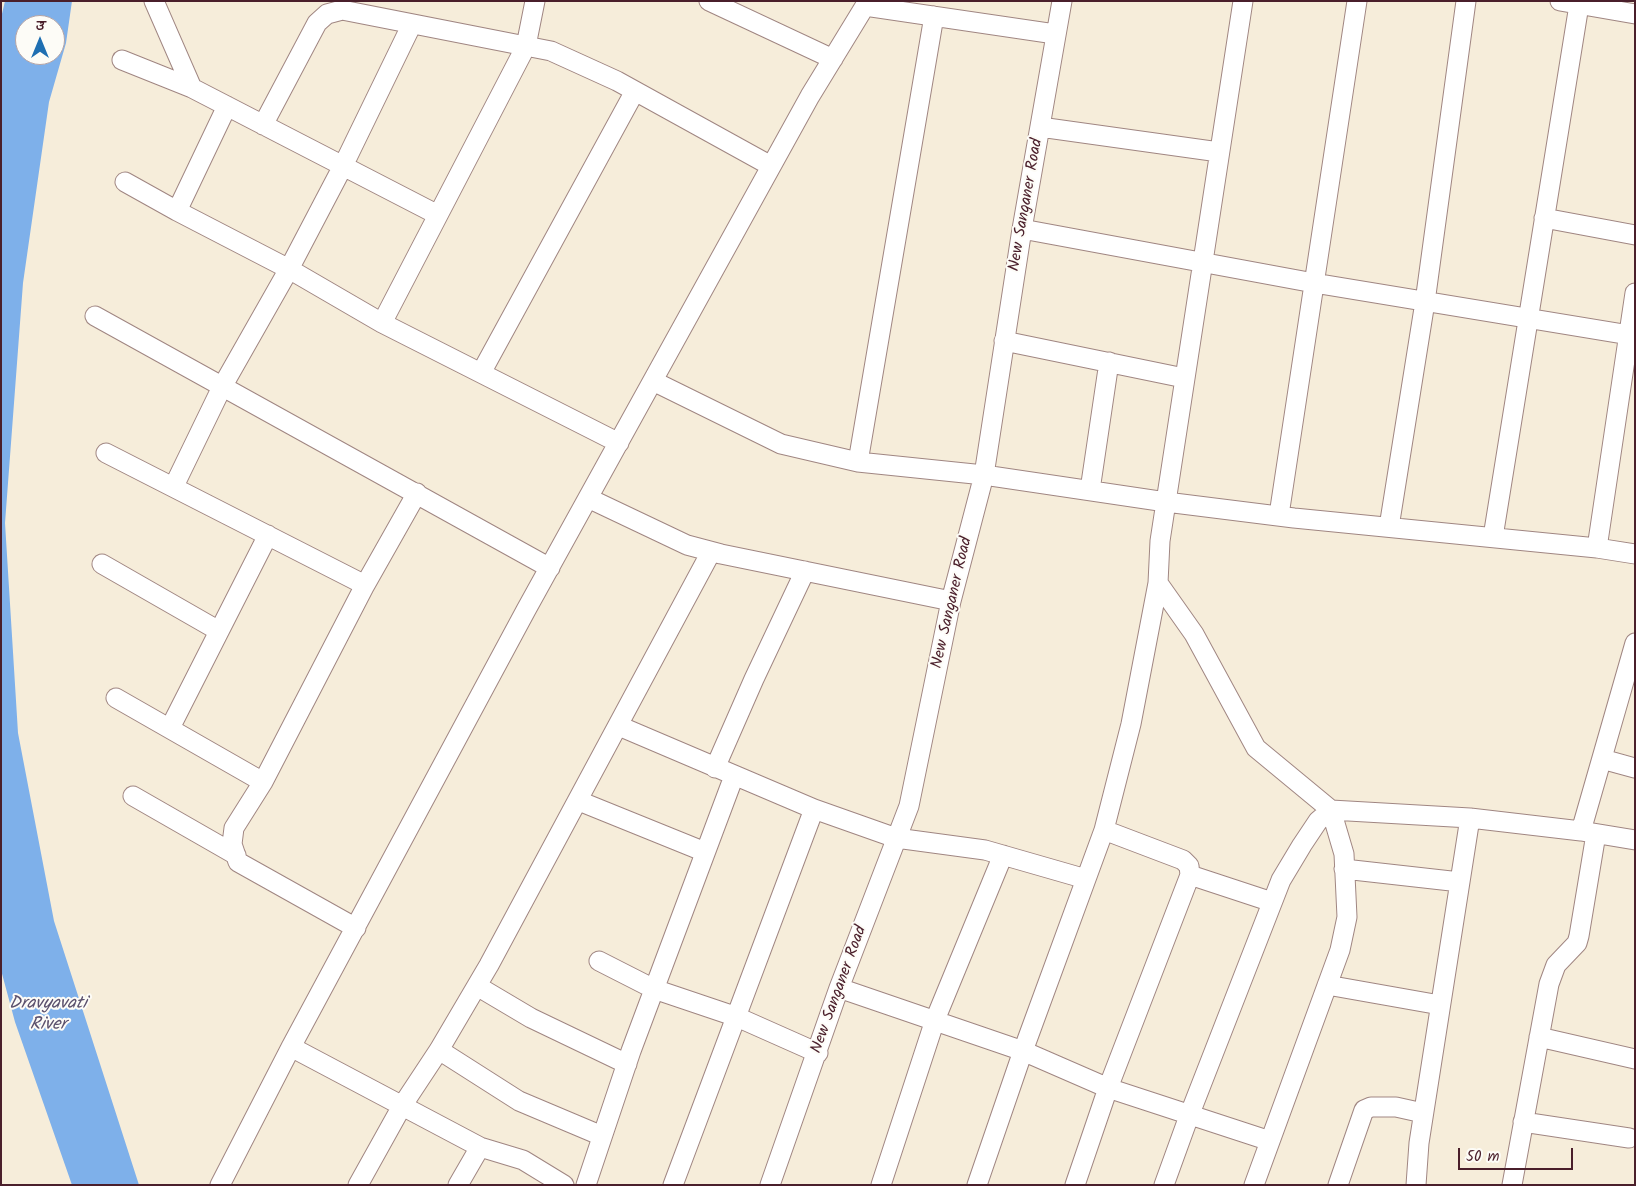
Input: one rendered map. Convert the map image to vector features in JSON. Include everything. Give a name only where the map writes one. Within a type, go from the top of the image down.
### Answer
[{"type":"street","points":[[154,1],[192,88]]},
{"type":"street","points":[[382,323],[526,46],[534,1]]},
{"type":"street","points":[[709,1],[833,59]]},
{"type":"street","name":"New Sanganer Road","points":[[770,1185],[818,1053],[839,988],[909,806],[951,601],[984,474],[1022,229],[1062,1]]},
{"type":"street","points":[[1279,516],[1357,1]]},
{"type":"street","points":[[1389,527],[1425,302],[1466,1]]},
{"type":"street","points":[[1560,1],[1635,14]]},
{"type":"street","points":[[978,1185],[1023,1051],[1104,830],[1131,724],[1158,583],[1160,542],[1240,2]]},
{"type":"street","points":[[221,1183],[291,1047],[588,498],[771,166],[866,4],[1055,34]]},
{"type":"street","points":[[1493,537],[1579,4]]},
{"type":"street","points":[[263,125],[317,23],[327,14],[358,7],[412,24],[551,51],[636,91],[771,166]]},
{"type":"street","points":[[858,462],[934,16]]},
{"type":"street","points":[[174,486],[222,387],[289,269],[343,166],[412,24]]},
{"type":"street","points":[[122,60],[192,88],[438,215]]},
{"type":"street","points":[[481,373],[636,91]]},
{"type":"street","points":[[177,210],[227,106]]},
{"type":"street","points":[[1040,127],[1219,152]]},
{"type":"street","points":[[126,182],[289,269],[382,323],[619,443]]},
{"type":"street","points":[[1544,218],[1635,235]]},
{"type":"street","points":[[1022,229],[1314,283],[1631,335]]},
{"type":"street","points":[[1597,548],[1631,335],[1635,293]]},
{"type":"street","points":[[95,316],[550,568]]},
{"type":"street","points":[[1004,341],[1184,378]]},
{"type":"street","points":[[1090,490],[1110,362]]},
{"type":"street","points":[[653,382],[781,444],[858,462],[984,474],[1166,502],[1279,516],[1597,548],[1635,554]]},
{"type":"street","points":[[106,453],[174,486],[365,586]]},
{"type":"street","points":[[356,928],[238,862],[232,844],[234,828],[264,782],[365,586],[417,493]]},
{"type":"street","points":[[588,498],[688,545],[712,552],[951,601]]},
{"type":"street","points":[[170,728],[268,535]]},
{"type":"street","points":[[358,1185],[402,1106],[439,1050],[477,986],[579,801],[712,552]]},
{"type":"street","points":[[102,564],[218,632]]},
{"type":"street","points":[[715,768],[804,572]]},
{"type":"street","points":[[1158,583],[1194,634],[1256,748],[1331,810],[1344,854],[1347,917],[1340,950],[1254,1185]]},
{"type":"street","points":[[1512,1185],[1549,984],[1556,965],[1577,942],[1579,936],[1589,832],[1602,759],[1627,698],[1635,643]]},
{"type":"street","points":[[116,698],[264,782]]},
{"type":"street","points":[[619,726],[814,809],[896,838],[985,850],[1086,879]]},
{"type":"street","points":[[1602,759],[1635,768]]},
{"type":"street","points":[[586,1185],[654,989],[734,776]]},
{"type":"street","points":[[133,796],[236,855]]},
{"type":"street","points":[[579,801],[705,852]]},
{"type":"street","points":[[673,1185],[738,1017],[814,809]]},
{"type":"street","points":[[1164,1185],[1281,880],[1318,821],[1331,810],[1470,818],[1589,832],[1635,840]]},
{"type":"street","points":[[1416,1185],[1423,1113],[1470,818]]},
{"type":"street","points":[[1075,1185],[1108,1088],[1190,875],[1189,866],[1183,860],[1104,830]]},
{"type":"street","points":[[881,1185],[934,1020],[1002,855]]},
{"type":"street","points":[[1344,868],[1460,882]]},
{"type":"street","points":[[1190,875],[1272,902]]},
{"type":"street","points":[[600,961],[654,989],[738,1017],[818,1053]]},
{"type":"street","points":[[1327,985],[1440,1005]]},
{"type":"street","points":[[477,986],[539,1022],[627,1064]]},
{"type":"street","points":[[839,988],[1023,1051],[1108,1088],[1270,1141]]},
{"type":"street","points":[[1538,1037],[1635,1060]]},
{"type":"street","points":[[291,1047],[480,1147],[523,1160],[564,1185]]},
{"type":"street","points":[[439,1050],[519,1100],[602,1136]]},
{"type":"street","points":[[1338,1185],[1364,1110],[1371,1107],[1396,1107],[1423,1113]]},
{"type":"street","points":[[1523,1122],[1629,1138]]},
{"type":"street","points":[[458,1185],[480,1147]]},
{"type":"water","name":"Dravyavati River","points":[[5,1],[72,1],[65,46],[65,15],[15,15],[15,65],[60,65],[49,102],[23,283],[5,523],[18,733],[54,921],[139,1185],[72,1185],[15,1022],[1,970],[1,18]]}]
